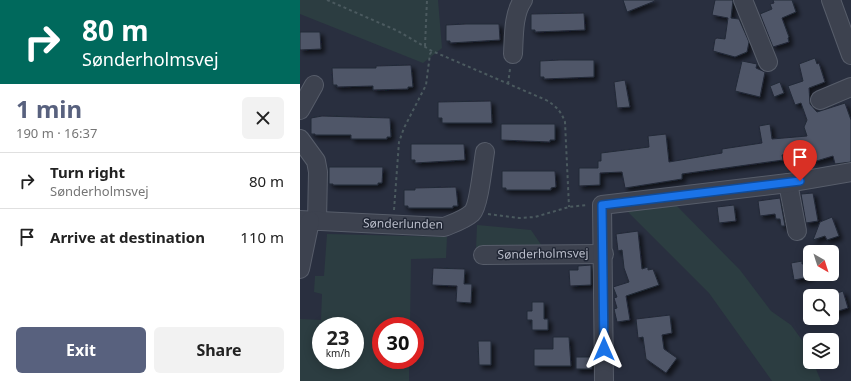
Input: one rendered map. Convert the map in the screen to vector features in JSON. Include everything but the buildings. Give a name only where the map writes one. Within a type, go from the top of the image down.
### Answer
[{"type":"street","points":[[513,54],[514,26],[520,4],[523,0]]},
{"type":"street","points":[[743,0],[768,62]]},
{"type":"street","points":[[831,0],[851,55]]},
{"type":"street","points":[[300,110],[314,86]]},
{"type":"street","points":[[820,100],[851,87]]},
{"type":"street","points":[[300,139],[316,161],[318,172],[300,269]]},
{"type":"street","points":[[473,212],[478,198],[485,152]]},
{"type":"street","points":[[602,205],[788,183],[851,172]]},
{"type":"street","points":[[788,183],[798,231]]},
{"type":"street","name":"Sønderholmsvej","points":[[602,205],[604,254],[604,381]]},
{"type":"street","name":"Sønderlunden","points":[[309,220],[444,227],[461,220],[473,212]]},
{"type":"street","name":"Sønderholmsvej","points":[[483,255],[604,254]]},
{"type":"path","points":[[327,0],[398,31],[432,51],[546,100],[561,112],[565,122],[570,207]]},
{"type":"path","points":[[424,46],[427,0]]},
{"type":"path","points":[[392,224],[399,142],[404,128],[426,85],[432,51]]},
{"type":"path","points":[[473,212],[519,218],[535,217],[570,207],[602,205]]},
{"type":"shaded area","points":[[300,0],[438,0],[442,48],[423,63],[300,14]]},
{"type":"shaded area","points":[[673,202],[740,270],[771,311],[791,325],[803,342],[803,369],[816,369],[821,381],[772,381],[709,293],[627,211]]},
{"type":"shaded area","points":[[477,225],[531,230],[544,249],[476,250]]},
{"type":"shaded area","points":[[327,234],[447,237],[446,258],[411,259],[410,317],[372,317],[372,369],[409,369],[409,381],[300,381],[300,319],[312,320],[312,369],[364,369],[364,317],[321,317],[322,294],[314,292],[315,276],[324,276]]},
{"type":"route","points":[[604,349],[604,254],[602,205],[800,181]]}]
